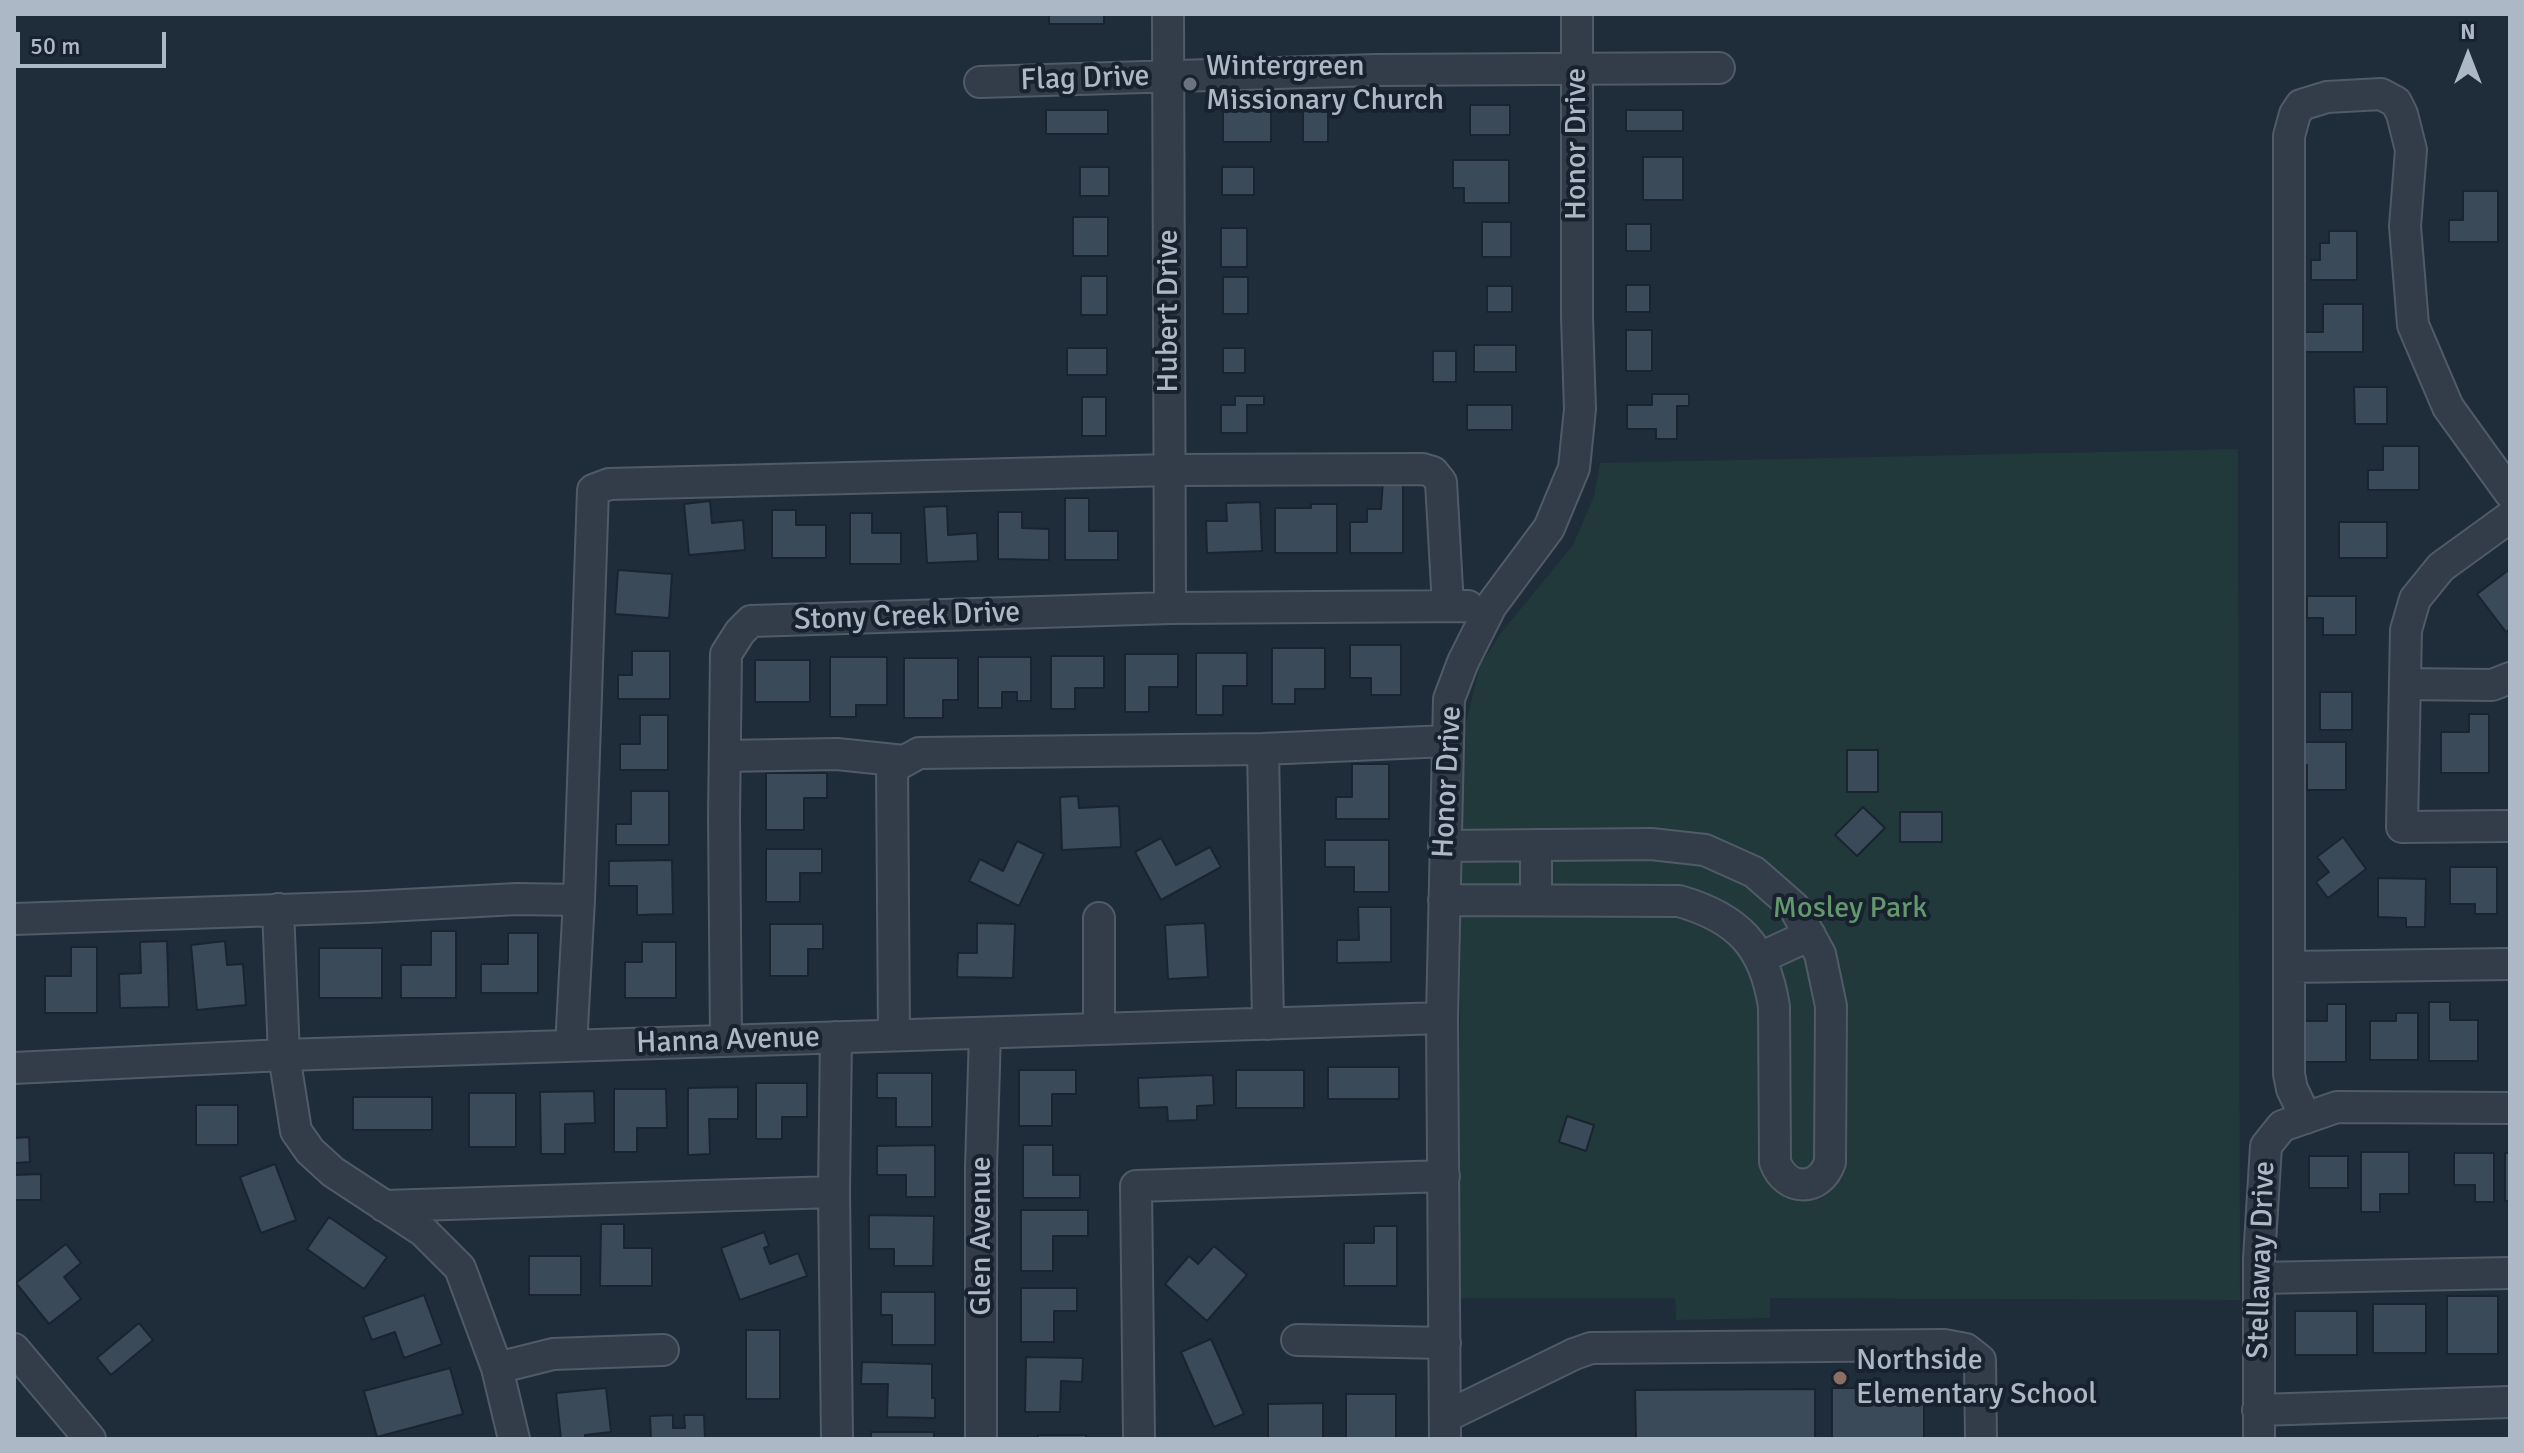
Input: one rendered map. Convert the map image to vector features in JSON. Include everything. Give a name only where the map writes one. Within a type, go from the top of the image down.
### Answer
[{"type":"street","name":"Hubert Drive","points":[[1168,14],[1170,608]]},
{"type":"street","name":"Honor Drive","points":[[1445,1428],[1442,1018],[1449,699],[1463,662],[1491,606],[1549,528],[1574,468],[1580,409],[1577,14]]},
{"type":"street","name":"Flag Drive","points":[[980,82],[1375,70],[1719,68]]},
{"type":"street","points":[[2306,1118],[2292,1089],[2289,1074],[2289,136],[2301,105],[2327,97],[2381,94],[2396,102],[2411,150],[2405,226],[2413,325],[2448,407],[2510,493]]},
{"type":"street","points":[[571,1046],[593,490],[609,484],[1170,470],[1423,469],[1433,472],[1441,482],[1448,606]]},
{"type":"street","points":[[2510,517],[2441,567],[2415,599],[2406,630],[2402,827],[2510,826]]},
{"type":"street","name":"Stony Creek Drive","points":[[726,1041],[726,654],[751,621],[1170,608],[1491,606]]},
{"type":"street","points":[[2405,684],[2492,685],[2510,678]]},
{"type":"street","points":[[894,1034],[892,768],[919,753],[1263,749],[1447,741]]},
{"type":"street","points":[[1263,749],[1268,1024]]},
{"type":"street","points":[[725,756],[837,754],[904,761]]},
{"type":"street","points":[[1444,846],[1651,844],[1705,850],[1754,872],[1794,907],[1820,954],[1831,1006],[1830,1162],[1821,1178],[1803,1185],[1785,1178],[1775,1162],[1774,1007],[1770,981],[1760,958],[1745,937],[1726,920],[1704,908],[1679,901],[1444,900]]},
{"type":"street","points":[[1536,845],[1536,900]]},
{"type":"street","points":[[14,919],[517,899],[579,900]]},
{"type":"street","points":[[278,909],[284,1055],[296,1131],[310,1151],[333,1172],[423,1231],[460,1268],[497,1368],[514,1439]]},
{"type":"street","points":[[1099,918],[1099,1029]]},
{"type":"street","points":[[1760,958],[1810,935]]},
{"type":"street","points":[[2289,967],[2510,964]]},
{"type":"street","name":"Hanna Avenue","points":[[14,1068],[284,1055],[1442,1018]]},
{"type":"street","name":"Glen Avenue","points":[[981,1439],[981,1168],[985,1033]]},
{"type":"street","points":[[836,1037],[837,1439]]},
{"type":"street","name":"Stellaway Drive","points":[[2258,1424],[2259,1278],[2266,1146],[2282,1126],[2337,1107],[2510,1108]]},
{"type":"street","points":[[1139,1439],[1136,1186],[1444,1176]]},
{"type":"street","points":[[384,1206],[834,1192]]},
{"type":"street","points":[[2259,1278],[2510,1273]]},
{"type":"street","points":[[1297,1340],[1445,1343]]},
{"type":"street","points":[[1445,1428],[1574,1354],[1591,1348],[1944,1345],[1966,1349],[1980,1360],[1981,1439]]},
{"type":"street","points":[[14,1349],[90,1439]]},
{"type":"street","points":[[497,1368],[553,1354],[663,1350]]},
{"type":"street","points":[[2258,1424],[2510,1402]]},
{"type":"green space","name":"Mosley Park","points":[[2238,449],[2240,1300],[1770,1298],[1770,1318],[1676,1320],[1675,1298],[1458,1298],[1462,740],[1480,665],[1501,633],[1573,545],[1594,496],[1600,463]]},
{"type":"building","points":[[1049,14],[1104,14],[1104,24],[1049,24]]},
{"type":"building","points":[[1470,105],[1510,105],[1510,135],[1470,135]]},
{"type":"building","points":[[1223,108],[1271,108],[1271,142],[1223,142]]},
{"type":"building","points":[[1303,108],[1328,108],[1328,142],[1303,142]]},
{"type":"building","points":[[1046,110],[1108,110],[1108,134],[1046,134]]},
{"type":"building","points":[[1626,110],[1683,110],[1683,131],[1626,131]]},
{"type":"building","points":[[1643,157],[1683,157],[1683,200],[1643,200]]},
{"type":"building","points":[[1453,160],[1509,160],[1509,203],[1464,203],[1464,188],[1453,188]]},
{"type":"building","points":[[1080,167],[1109,167],[1109,196],[1080,196]]},
{"type":"building","points":[[1222,167],[1254,167],[1254,195],[1222,195]]},
{"type":"building","points":[[2463,191],[2498,191],[2498,242],[2449,242],[2449,220],[2463,220]]},
{"type":"building","points":[[1073,217],[1108,217],[1108,256],[1073,256]]},
{"type":"building","points":[[1482,222],[1511,222],[1511,257],[1482,257]]},
{"type":"building","points":[[1626,224],[1651,224],[1651,251],[1626,251]]},
{"type":"building","points":[[1221,228],[1247,228],[1247,267],[1221,267]]},
{"type":"building","points":[[2329,231],[2357,231],[2357,280],[2311,280],[2311,260],[2320,260],[2320,243],[2329,243]]},
{"type":"building","points":[[1081,276],[1107,276],[1107,315],[1081,315]]},
{"type":"building","points":[[1223,277],[1248,277],[1248,314],[1223,314]]},
{"type":"building","points":[[1626,285],[1650,285],[1650,312],[1626,312]]},
{"type":"building","points":[[1487,286],[1512,286],[1512,312],[1487,312]]},
{"type":"building","points":[[2323,304],[2363,304],[2363,352],[2305,352],[2305,332],[2323,332]]},
{"type":"building","points":[[1626,330],[1652,330],[1652,371],[1626,371]]},
{"type":"building","points":[[1474,345],[1516,345],[1516,372],[1474,372]]},
{"type":"building","points":[[1067,348],[1107,348],[1107,375],[1067,375]]},
{"type":"building","points":[[1223,348],[1245,348],[1245,373],[1223,373]]},
{"type":"building","points":[[1433,351],[1456,351],[1456,382],[1433,382]]},
{"type":"building","points":[[2354,387],[2387,387],[2387,424],[2355,424]]},
{"type":"building","points":[[1652,394],[1689,394],[1689,406],[1677,406],[1677,439],[1656,439],[1656,429],[1627,429],[1627,405],[1652,405]]},
{"type":"building","points":[[1235,396],[1264,396],[1264,405],[1247,405],[1247,433],[1221,433],[1221,405],[1235,405]]},
{"type":"building","points":[[1082,397],[1106,397],[1106,436],[1082,436]]},
{"type":"building","points":[[1467,405],[1512,405],[1512,430],[1467,430]]},
{"type":"building","points":[[2383,446],[2419,446],[2419,490],[2368,490],[2368,470],[2383,470]]},
{"type":"building","points":[[1383,481],[1403,481],[1403,553],[1350,553],[1350,522],[1367,522],[1367,509],[1381,509]]},
{"type":"building","points":[[1065,498],[1089,498],[1089,531],[1118,531],[1118,560],[1065,560]]},
{"type":"building","points":[[710,501],[712,523],[743,520],[745,550],[689,555],[684,504]]},
{"type":"building","points":[[1260,502],[1262,551],[1207,553],[1206,521],[1227,521],[1226,503]]},
{"type":"building","points":[[1311,504],[1337,504],[1337,553],[1275,553],[1275,508],[1311,508]]},
{"type":"building","points":[[947,506],[948,535],[977,533],[978,561],[927,563],[924,507]]},
{"type":"building","points":[[772,510],[796,510],[796,525],[826,525],[826,558],[772,558]]},
{"type":"building","points":[[998,512],[1022,512],[1022,528],[1049,529],[1049,560],[998,559]]},
{"type":"building","points":[[850,513],[872,513],[872,533],[901,533],[901,564],[850,564]]},
{"type":"building","points":[[2339,522],[2387,522],[2387,558],[2339,558]]},
{"type":"building","points":[[2510,569],[2510,629],[2506,632],[2477,594]]},
{"type":"building","points":[[618,570],[672,574],[669,618],[615,614]]},
{"type":"building","points":[[2307,596],[2356,596],[2356,635],[2323,635],[2323,618],[2307,618]]},
{"type":"building","points":[[1350,645],[1401,645],[1401,695],[1371,695],[1371,678],[1350,678]]},
{"type":"building","points":[[1272,648],[1325,648],[1325,689],[1295,689],[1295,704],[1272,704]]},
{"type":"building","points":[[632,651],[670,651],[670,699],[618,699],[618,675],[632,675]]},
{"type":"building","points":[[1196,653],[1247,653],[1247,686],[1223,686],[1223,715],[1196,715]]},
{"type":"building","points":[[1125,654],[1178,654],[1178,687],[1149,687],[1149,712],[1125,712]]},
{"type":"building","points":[[1051,656],[1104,656],[1104,688],[1075,688],[1075,709],[1051,709]]},
{"type":"building","points":[[830,657],[887,657],[887,705],[856,705],[856,717],[830,717]]},
{"type":"building","points":[[978,657],[1031,657],[1031,701],[1017,701],[1017,692],[1002,692],[1002,708],[978,708]]},
{"type":"building","points":[[904,658],[958,658],[958,700],[943,700],[943,718],[904,718]]},
{"type":"building","points":[[755,660],[810,660],[810,702],[755,702]]},
{"type":"building","points":[[2320,692],[2352,692],[2352,730],[2320,730]]},
{"type":"building","points":[[2469,714],[2489,714],[2489,773],[2441,773],[2441,732],[2469,732]]},
{"type":"building","points":[[640,715],[668,715],[668,770],[620,770],[620,744],[640,744]]},
{"type":"building","points":[[2298,742],[2346,742],[2346,790],[2307,790],[2307,765],[2298,765]]},
{"type":"building","points":[[1847,750],[1878,750],[1878,792],[1847,792]]},
{"type":"building","points":[[1352,764],[1389,764],[1389,819],[1336,819],[1336,797],[1352,797]]},
{"type":"building","points":[[766,773],[827,773],[827,798],[804,798],[804,830],[766,830]]},
{"type":"building","points":[[631,791],[669,791],[669,845],[616,845],[616,824],[631,824]]},
{"type":"building","points":[[1078,796],[1079,808],[1119,806],[1121,847],[1062,850],[1060,797]]},
{"type":"building","points":[[1863,807],[1885,828],[1857,856],[1835,835]]},
{"type":"building","points":[[1900,812],[1942,812],[1942,842],[1900,842]]},
{"type":"building","points":[[2343,837],[2366,869],[2328,898],[2316,882],[2329,872],[2317,857]]},
{"type":"building","points":[[1161,838],[1176,865],[1210,847],[1221,867],[1161,900],[1135,852]]},
{"type":"building","points":[[1325,840],[1389,840],[1389,892],[1354,892],[1354,867],[1325,867]]},
{"type":"building","points":[[1017,841],[1044,854],[1019,906],[969,881],[980,859],[1003,871]]},
{"type":"building","points":[[766,849],[822,849],[822,873],[800,873],[800,902],[766,902]]},
{"type":"building","points":[[672,860],[673,914],[637,915],[637,886],[609,886],[609,861]]},
{"type":"building","points":[[2450,867],[2497,867],[2497,914],[2475,914],[2475,904],[2450,904]]},
{"type":"building","points":[[2378,878],[2426,879],[2425,927],[2406,927],[2406,918],[2378,917]]},
{"type":"building","points":[[1358,907],[1391,907],[1391,962],[1337,963],[1337,940],[1359,940]]},
{"type":"building","points":[[977,923],[1015,924],[1013,978],[957,977],[958,953],[977,953]]},
{"type":"building","points":[[1205,923],[1208,977],[1168,979],[1165,925]]},
{"type":"building","points":[[770,924],[823,924],[823,949],[808,949],[808,976],[770,976]]},
{"type":"building","points":[[431,931],[456,931],[456,998],[401,998],[401,965],[431,965]]},
{"type":"building","points":[[508,933],[538,933],[538,993],[481,993],[481,964],[508,964]]},
{"type":"building","points":[[167,941],[169,1007],[120,1008],[119,974],[141,973],[140,942]]},
{"type":"building","points":[[225,941],[227,965],[243,964],[246,1005],[197,1010],[191,945]]},
{"type":"building","points":[[642,942],[676,942],[676,998],[625,998],[625,962],[642,962]]},
{"type":"building","points":[[71,947],[97,947],[97,1013],[45,1013],[45,976],[71,976]]},
{"type":"building","points":[[319,948],[382,948],[382,998],[319,998]]},
{"type":"building","points":[[2429,1002],[2450,1002],[2450,1020],[2478,1020],[2478,1061],[2429,1061]]},
{"type":"building","points":[[2327,1004],[2346,1004],[2346,1062],[2298,1062],[2298,1021],[2327,1021]]},
{"type":"building","points":[[2396,1013],[2418,1013],[2418,1060],[2370,1060],[2370,1021],[2396,1021]]},
{"type":"building","points":[[1328,1067],[1399,1067],[1399,1099],[1328,1099]]},
{"type":"building","points":[[1019,1070],[1076,1070],[1076,1094],[1052,1094],[1052,1126],[1019,1126]]},
{"type":"building","points":[[1236,1070],[1304,1070],[1304,1108],[1236,1108]]},
{"type":"building","points":[[877,1073],[932,1073],[932,1127],[896,1127],[896,1098],[877,1098]]},
{"type":"building","points":[[1213,1075],[1214,1105],[1197,1106],[1197,1120],[1168,1121],[1167,1107],[1139,1108],[1138,1078]]},
{"type":"building","points":[[756,1083],[807,1083],[807,1117],[782,1117],[782,1139],[756,1139]]},
{"type":"building","points":[[738,1087],[738,1119],[709,1119],[710,1154],[688,1155],[688,1088]]},
{"type":"building","points":[[614,1089],[666,1089],[667,1128],[637,1128],[637,1152],[614,1152]]},
{"type":"building","points":[[594,1091],[595,1123],[565,1124],[565,1154],[541,1154],[540,1092]]},
{"type":"building","points":[[469,1093],[516,1093],[516,1147],[469,1147]]},
{"type":"building","points":[[353,1097],[432,1097],[432,1130],[353,1130]]},
{"type":"building","points":[[196,1105],[238,1105],[238,1145],[196,1145]]},
{"type":"building","points":[[1567,1116],[1594,1125],[1586,1151],[1559,1142]]},
{"type":"building","points":[[29,1137],[30,1162],[14,1163],[14,1138]]},
{"type":"building","points":[[935,1145],[935,1197],[906,1197],[906,1175],[877,1175],[877,1146]]},
{"type":"building","points":[[1023,1145],[1053,1145],[1053,1175],[1080,1175],[1080,1198],[1023,1198]]},
{"type":"building","points":[[2361,1152],[2409,1152],[2409,1194],[2380,1194],[2380,1212],[2361,1212]]},
{"type":"building","points":[[2454,1153],[2494,1153],[2494,1202],[2475,1202],[2475,1185],[2454,1185]]},
{"type":"building","points":[[2505,1153],[2510,1153],[2510,1201],[2505,1201]]},
{"type":"building","points":[[2309,1156],[2348,1156],[2348,1188],[2309,1188]]},
{"type":"building","points":[[275,1164],[296,1220],[261,1233],[240,1177]]},
{"type":"building","points":[[41,1174],[41,1200],[14,1200],[14,1175]]},
{"type":"building","points":[[1021,1210],[1088,1210],[1088,1236],[1053,1236],[1053,1271],[1021,1271]]},
{"type":"building","points":[[869,1215],[934,1216],[933,1266],[894,1266],[894,1249],[869,1249]]},
{"type":"building","points":[[329,1217],[387,1257],[364,1289],[307,1249]]},
{"type":"building","points":[[601,1224],[624,1224],[624,1248],[652,1248],[652,1286],[600,1286]]},
{"type":"building","points":[[1374,1226],[1397,1226],[1397,1286],[1344,1286],[1344,1243],[1374,1243]]},
{"type":"building","points":[[764,1232],[769,1246],[764,1248],[770,1264],[798,1253],[807,1276],[740,1300],[721,1248]]},
{"type":"building","points":[[66,1244],[81,1263],[64,1277],[81,1299],[49,1324],[16,1283]]},
{"type":"building","points":[[1214,1246],[1247,1275],[1207,1321],[1165,1284],[1189,1256],[1198,1264]]},
{"type":"building","points":[[529,1256],[581,1256],[581,1295],[529,1295]]},
{"type":"building","points":[[1021,1288],[1077,1288],[1077,1311],[1054,1311],[1054,1342],[1021,1342]]},
{"type":"building","points":[[881,1292],[935,1292],[935,1345],[892,1345],[892,1315],[881,1315]]},
{"type":"building","points":[[424,1295],[442,1344],[404,1358],[395,1332],[372,1340],[363,1317]]},
{"type":"building","points":[[2447,1296],[2498,1296],[2498,1354],[2447,1354]]},
{"type":"building","points":[[2373,1304],[2426,1304],[2426,1353],[2373,1353]]},
{"type":"building","points":[[2295,1311],[2357,1311],[2357,1355],[2295,1355]]},
{"type":"building","points":[[139,1323],[153,1340],[111,1375],[97,1358]]},
{"type":"building","points":[[746,1330],[780,1330],[780,1399],[746,1399]]},
{"type":"building","points":[[1211,1339],[1244,1414],[1214,1427],[1181,1352]]},
{"type":"building","points":[[1026,1357],[1083,1358],[1082,1382],[1061,1381],[1060,1412],[1025,1412]]},
{"type":"building","points":[[862,1362],[932,1364],[935,1418],[887,1417],[888,1384],[861,1384]]},
{"type":"building","points":[[450,1368],[463,1414],[377,1437],[364,1391]]},
{"type":"building","points":[[606,1388],[611,1432],[585,1435],[585,1439],[561,1439],[556,1393]]},
{"type":"building","points":[[1832,1388],[1924,1388],[1924,1439],[1832,1439]]},
{"type":"building","points":[[1815,1389],[1815,1439],[1636,1439],[1635,1390]]},
{"type":"building","points":[[1346,1394],[1396,1394],[1396,1438],[1346,1439]]},
{"type":"building","points":[[1323,1403],[1323,1438],[1268,1439],[1268,1404]]},
{"type":"building","points":[[673,1415],[673,1428],[685,1428],[684,1415],[704,1415],[705,1439],[651,1439],[650,1416]]},
{"type":"building","points":[[871,1432],[934,1432],[934,1439],[871,1439]]},
{"type":"building","points":[[1038,1435],[1086,1435],[1086,1439],[1038,1439]]},
{"type":"place","name":"Wintergreen Missionary Church","points":[[1190,84]]},
{"type":"place","name":"Northside Elementary School","points":[[1840,1378]]}]
